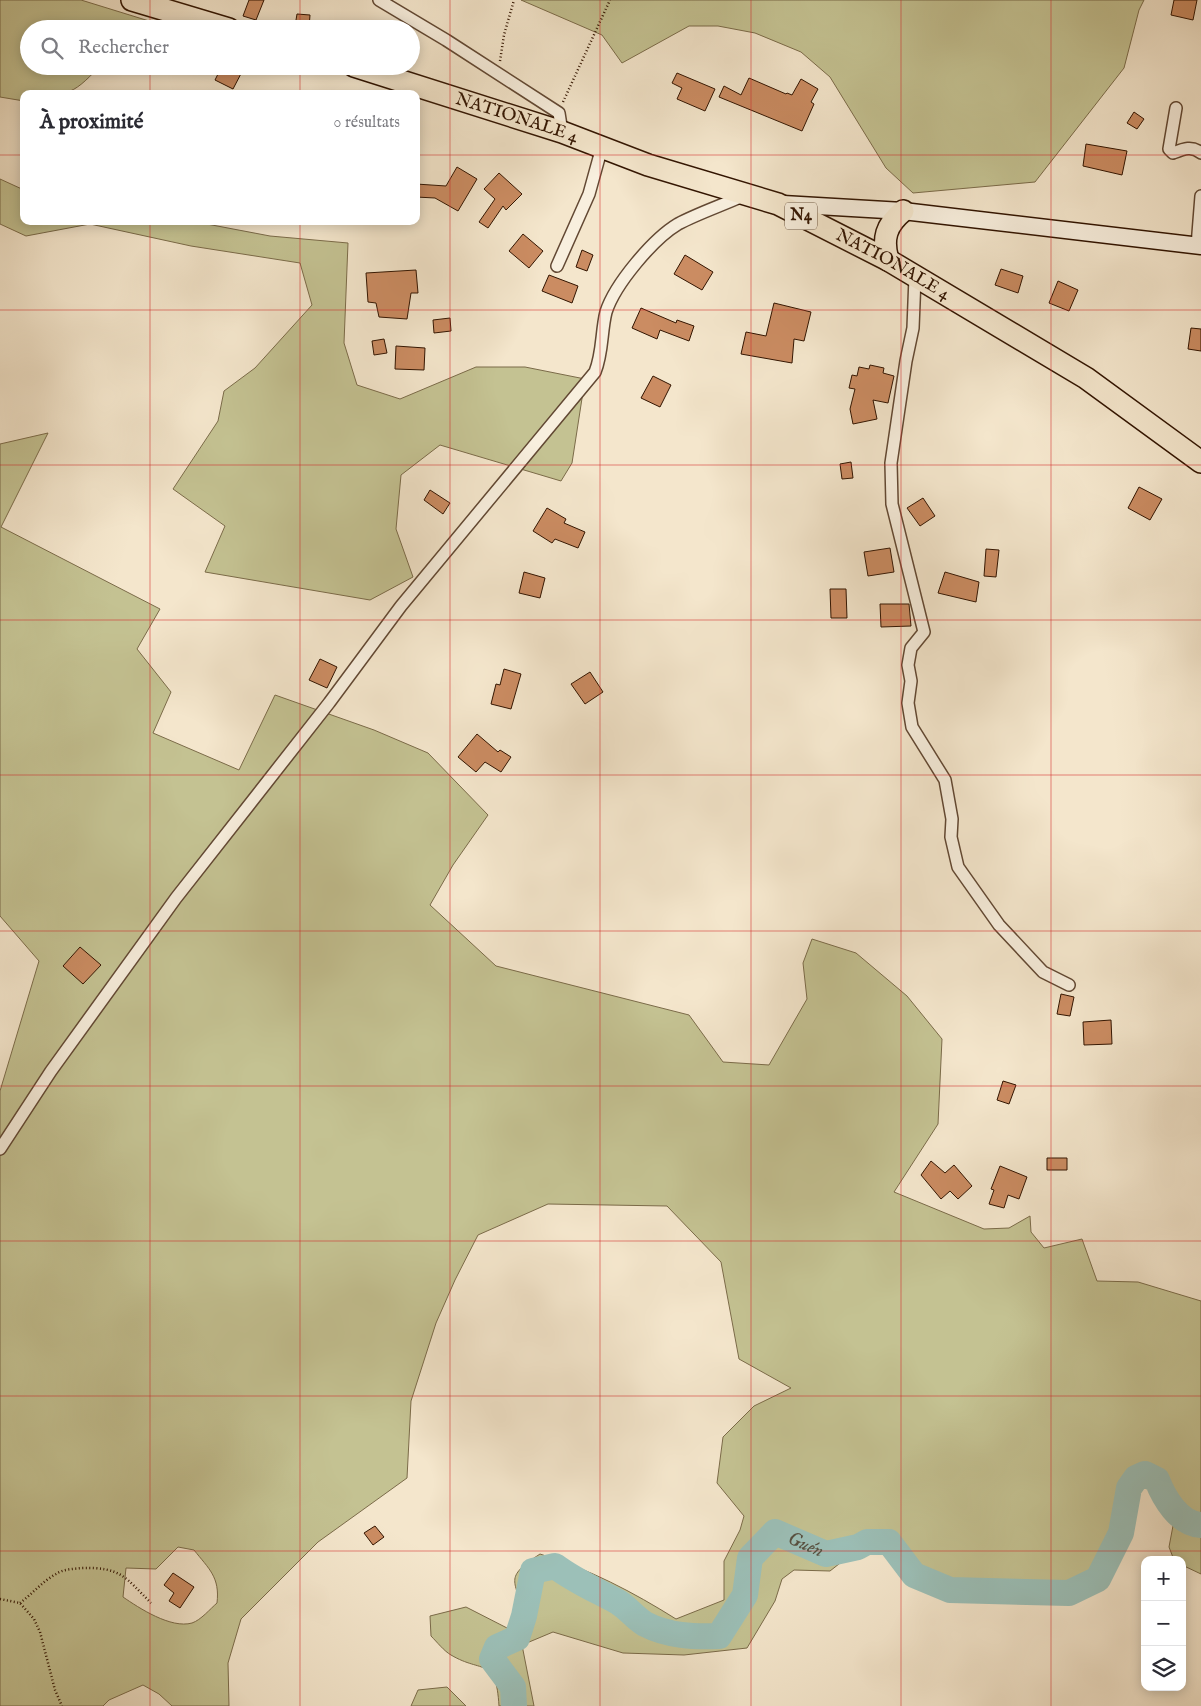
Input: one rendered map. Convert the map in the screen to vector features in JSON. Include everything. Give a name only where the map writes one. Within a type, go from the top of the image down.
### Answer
[{"type":"highway","points":[[132,0],[199,20]]},
{"type":"highway","name":"NATIONALE 4","points":[[387,75],[560,122],[602,147],[648,165],[778,204],[888,260],[1086,378],[1201,462]]},
{"type":"highway","points":[[888,260],[884,247],[885,232],[892,220],[903,211]]},
{"type":"main road","points":[[778,204],[903,211],[1199,246]]},
{"type":"street","points":[[379,0],[412,20]]},
{"type":"street","points":[[420,24],[497,74],[560,122]]},
{"type":"street","points":[[1176,108],[1168,149],[1173,153],[1186,148],[1195,148],[1201,153]]},
{"type":"street","points":[[558,266],[589,194],[602,147]]},
{"type":"street","points":[[0,1149],[51,1071],[176,898],[329,703],[400,606],[595,372],[600,359],[606,311],[622,283],[639,260],[660,237],[678,224],[745,195]]},
{"type":"street","points":[[1199,246],[1201,196]]},
{"type":"street","points":[[915,277],[914,328],[906,361],[890,463],[892,504],[924,632],[911,648],[908,665],[911,681],[908,703],[912,727],[945,780],[952,819],[951,837],[958,867],[965,879],[999,925],[1043,972],[1069,985]]},
{"type":"path","points":[[497,74],[504,35],[514,0]]},
{"type":"path","points":[[560,122],[610,0]]},
{"type":"path","points":[[20,1603],[57,1573],[72,1569],[95,1568],[110,1569],[125,1578],[151,1603]]},
{"type":"path","points":[[0,1600],[20,1603],[34,1619],[40,1632],[52,1682],[62,1706]]},
{"type":"shaded area","points":[[0,0],[81,0],[146,20],[20,20],[20,75],[92,75],[71,90],[20,90],[20,100],[0,97]]},
{"type":"shaded area","points":[[521,0],[1144,0],[1139,10],[1124,68],[1035,182],[913,193],[886,168],[830,77],[801,52],[755,33],[718,26],[689,26],[622,63],[602,35]]},
{"type":"shaded area","points":[[0,179],[20,188],[20,225],[85,225],[26,236],[0,224]]},
{"type":"shaded area","points":[[95,225],[212,225],[270,236],[348,243],[344,343],[357,385],[400,399],[476,367],[525,367],[585,379],[572,463],[561,481],[440,445],[401,475],[396,529],[413,577],[370,600],[205,572],[225,526],[173,489],[218,421],[224,391],[255,368],[312,305],[300,263],[191,246]]},
{"type":"shaded area","points":[[48,433],[1,527],[160,609],[137,649],[171,692],[153,733],[239,770],[275,695],[374,730],[428,753],[488,815],[453,865],[430,905],[496,966],[689,1015],[723,1062],[769,1065],[807,999],[803,963],[812,939],[856,953],[907,996],[942,1039],[938,1124],[894,1192],[984,1229],[1009,1228],[1030,1216],[1031,1232],[1044,1248],[1082,1239],[1097,1281],[1138,1282],[1201,1301],[1201,1574],[1186,1567],[1186,1556],[1172,1556],[1169,1547],[1176,1510],[1162,1492],[1157,1480],[1145,1474],[1136,1478],[1129,1488],[1121,1533],[1098,1579],[1069,1593],[950,1590],[914,1575],[889,1542],[867,1542],[830,1571],[794,1570],[782,1579],[775,1601],[747,1648],[684,1655],[623,1653],[553,1632],[522,1645],[534,1706],[499,1706],[495,1680],[491,1673],[486,1669],[462,1661],[443,1649],[431,1636],[430,1616],[466,1607],[509,1629],[524,1616],[516,1587],[516,1575],[528,1562],[540,1554],[610,1582],[676,1619],[724,1600],[724,1561],[740,1530],[744,1516],[717,1483],[723,1437],[754,1406],[791,1388],[739,1359],[721,1262],[667,1206],[548,1204],[478,1235],[436,1323],[411,1401],[407,1478],[318,1542],[241,1619],[228,1663],[229,1706],[172,1706],[159,1694],[143,1685],[109,1700],[103,1706],[0,1706],[0,1091],[39,961],[0,916],[0,444]],"holes":[[[178,1547],[194,1550],[209,1568],[217,1586],[217,1603],[192,1623],[184,1624],[165,1620],[146,1612],[123,1597],[126,1568],[156,1569]]]},
{"type":"shaded area","points":[[447,1687],[466,1706],[411,1706],[418,1690]]},
{"type":"building","points":[[249,0],[264,0],[256,20],[243,16]]},
{"type":"building","points":[[1174,0],[1197,0],[1193,20],[1171,15]]},
{"type":"building","points":[[297,14],[310,15],[310,20],[296,20]]},
{"type":"building","points":[[677,73],[715,89],[705,111],[677,99],[682,88],[672,83]]},
{"type":"building","points":[[218,75],[240,75],[233,89],[215,80]]},
{"type":"building","points":[[749,78],[792,95],[801,79],[818,89],[811,102],[814,104],[802,131],[719,97],[724,86],[741,95]]},
{"type":"building","points":[[1134,112],[1144,119],[1137,129],[1127,123]]},
{"type":"building","points":[[1086,144],[1127,151],[1122,175],[1083,166]]},
{"type":"building","points":[[457,167],[477,179],[458,211],[435,198],[420,197],[420,184],[446,186]]},
{"type":"building","points":[[499,173],[522,194],[506,210],[503,206],[488,228],[479,222],[495,199],[484,189]]},
{"type":"building","points":[[523,234],[543,251],[529,268],[509,251]]},
{"type":"building","points":[[582,250],[593,255],[587,271],[576,267]]},
{"type":"building","points":[[685,255],[713,272],[702,290],[674,274]]},
{"type":"building","points":[[1001,269],[1023,276],[1018,293],[995,285]]},
{"type":"building","points":[[416,270],[418,293],[411,293],[407,319],[379,317],[376,303],[368,302],[366,273]]},
{"type":"building","points":[[549,275],[578,286],[572,303],[542,291]]},
{"type":"building","points":[[1058,281],[1078,290],[1069,311],[1049,303]]},
{"type":"building","points":[[774,303],[811,312],[804,341],[794,339],[792,363],[741,354],[746,332],[766,336]]},
{"type":"building","points":[[641,308],[676,323],[677,320],[694,326],[689,341],[660,330],[657,339],[632,328]]},
{"type":"building","points":[[450,318],[451,331],[434,333],[433,320]]},
{"type":"building","points":[[1191,328],[1201,329],[1201,351],[1188,349]]},
{"type":"building","points":[[384,339],[387,353],[374,355],[372,341]]},
{"type":"building","points":[[396,346],[425,348],[424,370],[395,369]]},
{"type":"building","points":[[870,365],[884,368],[883,373],[894,376],[888,403],[873,400],[877,419],[853,424],[850,409],[855,389],[849,388],[852,375],[857,376],[859,367],[869,369]]},
{"type":"building","points":[[653,376],[671,385],[660,407],[641,398]]},
{"type":"building","points":[[851,462],[853,478],[842,479],[840,464]]},
{"type":"building","points":[[1139,487],[1162,499],[1150,520],[1128,508]]},
{"type":"building","points":[[430,490],[450,503],[443,514],[424,500]]},
{"type":"building","points":[[923,498],[935,516],[920,526],[907,508]]},
{"type":"building","points":[[547,508],[566,519],[564,523],[585,532],[578,548],[555,539],[552,543],[533,531]]},
{"type":"building","points":[[890,548],[894,572],[868,576],[864,552]]},
{"type":"building","points":[[986,549],[999,550],[996,577],[984,576]]},
{"type":"building","points":[[524,572],[545,578],[540,598],[519,593]]},
{"type":"building","points":[[945,572],[979,582],[976,602],[938,593]]},
{"type":"building","points":[[830,589],[846,589],[847,618],[831,618]]},
{"type":"building","points":[[880,604],[909,604],[911,626],[881,627]]},
{"type":"building","points":[[320,659],[337,667],[327,688],[309,680]]},
{"type":"building","points":[[504,669],[521,674],[511,709],[491,704],[496,684],[500,685]]},
{"type":"building","points":[[590,672],[603,692],[585,704],[571,684]]},
{"type":"building","points":[[477,734],[498,752],[500,750],[511,757],[501,772],[485,762],[476,772],[458,757]]},
{"type":"building","points":[[80,947],[101,965],[83,984],[63,966]]},
{"type":"building","points":[[1061,994],[1074,997],[1070,1016],[1057,1014]]},
{"type":"building","points":[[1111,1020],[1112,1044],[1084,1045],[1083,1022]]},
{"type":"building","points":[[1003,1081],[1016,1085],[1009,1104],[997,1100]]},
{"type":"building","points":[[1047,1158],[1067,1158],[1067,1170],[1047,1170]]},
{"type":"building","points":[[931,1161],[945,1173],[954,1165],[972,1186],[958,1199],[950,1191],[941,1199],[921,1175]]},
{"type":"building","points":[[1000,1166],[1027,1177],[1019,1199],[1008,1195],[1004,1208],[989,1204],[994,1190],[991,1189]]},
{"type":"building","points":[[375,1526],[384,1537],[373,1545],[364,1533]]},
{"type":"building","points":[[173,1573],[194,1587],[180,1608],[169,1601],[174,1593],[164,1585]]},
{"type":"waterway","name":"Guén","points":[[514,1706],[513,1687],[492,1659],[497,1647],[517,1638],[524,1616],[533,1571],[555,1566],[578,1581],[618,1602],[641,1622],[654,1628],[681,1635],[719,1636],[745,1595],[750,1558],[775,1532],[826,1554],[858,1547],[867,1542],[889,1542],[914,1575],[950,1590],[1069,1593],[1098,1579],[1121,1533],[1129,1488],[1136,1478],[1145,1474],[1157,1480],[1173,1509],[1186,1520],[1193,1524],[1201,1525]]}]
